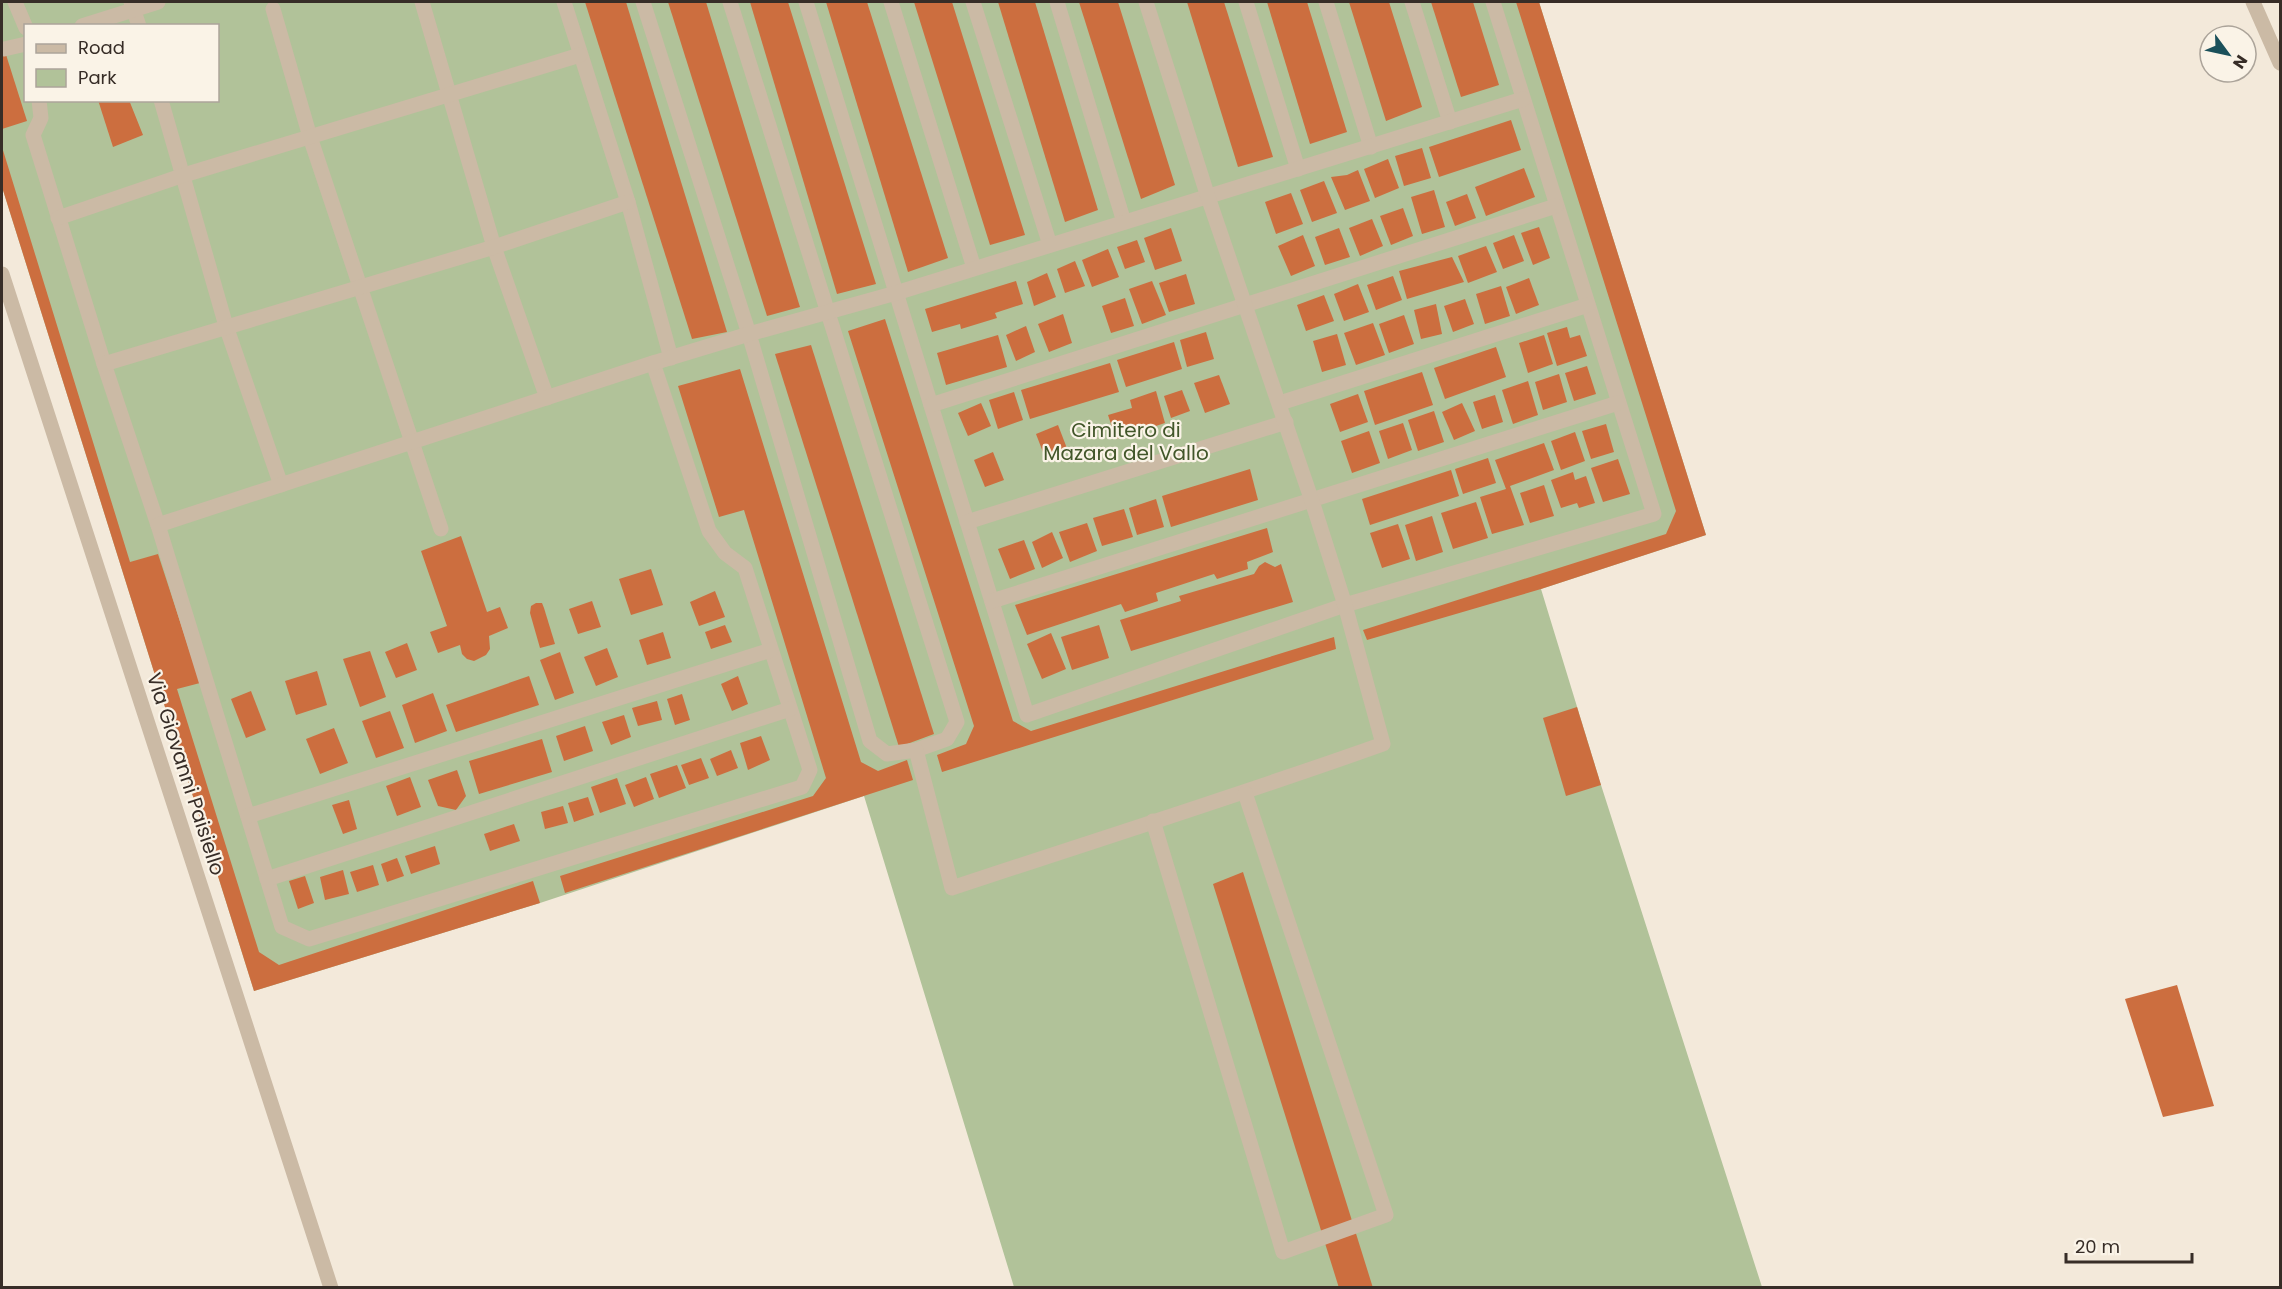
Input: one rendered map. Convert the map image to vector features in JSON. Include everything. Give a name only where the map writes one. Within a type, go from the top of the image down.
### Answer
[{"type":"street","points":[[15,2],[24,24]]},
{"type":"street","points":[[87,24],[132,5],[158,2]]},
{"type":"street","points":[[259,2],[275,5],[310,137],[441,529]]},
{"type":"street","points":[[422,2],[448,96],[495,247],[547,398]]},
{"type":"street","points":[[564,2],[628,202],[671,358]]},
{"type":"street","points":[[644,2],[749,334],[870,741],[887,754],[916,750],[947,738],[957,722],[730,2]]},
{"type":"street","points":[[806,2],[1027,715],[1345,604],[1654,514],[1493,2]]},
{"type":"street","points":[[891,2],[974,268]]},
{"type":"street","points":[[973,2],[1050,245]]},
{"type":"street","points":[[1057,2],[1124,222]]},
{"type":"street","points":[[916,750],[952,888],[1245,793],[1383,744],[1345,604],[1280,404],[1208,197],[1146,2]]},
{"type":"street","points":[[1246,2],[1298,169]]},
{"type":"street","points":[[1326,2],[1371,147]]},
{"type":"street","points":[[1412,2],[1450,122]]},
{"type":"street","points":[[2253,2],[2280,63]]},
{"type":"street","points":[[132,5],[138,24]]},
{"type":"street","points":[[4,49],[24,44]]},
{"type":"street","points":[[58,218],[184,175],[580,55]]},
{"type":"street","points":[[158,525],[653,363],[827,311],[896,293],[1523,99]]},
{"type":"street","points":[[39,102],[41,118],[33,135],[104,364],[158,525],[282,927],[309,939],[802,787],[810,770],[745,568],[725,553],[709,531],[653,363]]},
{"type":"street","points":[[162,102],[226,326],[281,485]]},
{"type":"street","points":[[104,364],[495,247],[628,202]]},
{"type":"street","points":[[931,405],[1556,206]]},
{"type":"street","name":"Via Giovanni Paisiello","points":[[2,274],[331,1287]]},
{"type":"street","points":[[1280,404],[1588,305]]},
{"type":"street","points":[[992,601],[1618,403]]},
{"type":"street","points":[[967,522],[1286,422]]},
{"type":"street","points":[[248,816],[771,650]]},
{"type":"street","points":[[267,879],[790,709]]},
{"type":"street","points":[[1153,821],[1283,1252],[1386,1215],[1245,793]]},
{"type":"green space","name":"Cimitero di Mazara del Vallo","points":[[2,2],[1539,2],[1706,535],[1541,589],[1601,785],[1762,1287],[1014,1287],[864,796],[540,903],[254,991],[2,187]]},
{"type":"building","points":[[585,2],[626,2],[727,332],[692,339]]},
{"type":"building","points":[[668,2],[706,2],[800,307],[767,316]]},
{"type":"building","points":[[750,2],[788,2],[876,284],[837,294]]},
{"type":"building","points":[[826,2],[867,2],[948,258],[908,272]]},
{"type":"building","points":[[914,2],[952,2],[1025,235],[990,245]]},
{"type":"building","points":[[998,2],[1035,2],[1098,210],[1065,222]]},
{"type":"building","points":[[1079,2],[1118,2],[1175,185],[1141,199]]},
{"type":"building","points":[[1187,2],[1224,2],[1273,157],[1238,167]]},
{"type":"building","points":[[1267,2],[1307,2],[1347,132],[1310,144]]},
{"type":"building","points":[[1349,2],[1389,2],[1422,107],[1386,121]]},
{"type":"building","points":[[1431,2],[1473,2],[1499,85],[1461,97]]},
{"type":"building","points":[[1516,2],[1539,2],[1706,535],[1541,589],[1367,640],[1363,630],[1666,534],[1676,511]]},
{"type":"building","points":[[2,42],[27,121],[2,129]]},
{"type":"building","points":[[99,102],[130,102],[143,135],[113,147]]},
{"type":"building","points":[[1511,120],[1521,150],[1439,177],[1429,147]]},
{"type":"building","points":[[2,147],[130,562],[158,554],[200,683],[177,689],[259,952],[279,965],[533,881],[540,903],[254,991],[2,187]]},
{"type":"building","points":[[1422,148],[1431,178],[1404,186],[1395,156]]},
{"type":"building","points":[[1388,159],[1399,188],[1375,198],[1364,169]]},
{"type":"building","points":[[1524,168],[1535,197],[1486,216],[1475,187]]},
{"type":"building","points":[[1358,170],[1370,201],[1345,210],[1331,177],[1347,175]]},
{"type":"building","points":[[1324,181],[1337,213],[1312,222],[1300,190]]},
{"type":"building","points":[[1434,190],[1445,227],[1422,234],[1411,197]]},
{"type":"building","points":[[1291,193],[1303,224],[1276,234],[1265,202]]},
{"type":"building","points":[[1467,194],[1476,218],[1455,226],[1446,202]]},
{"type":"building","points":[[1403,208],[1413,236],[1391,245],[1380,216]]},
{"type":"building","points":[[1372,219],[1383,246],[1360,256],[1349,228]]},
{"type":"building","points":[[1539,227],[1550,258],[1533,265],[1521,233]]},
{"type":"building","points":[[1171,228],[1182,261],[1155,270],[1144,238]]},
{"type":"building","points":[[1339,228],[1350,257],[1325,265],[1315,237]]},
{"type":"building","points":[[1303,235],[1315,266],[1291,276],[1278,246]]},
{"type":"building","points":[[1514,235],[1524,261],[1503,269],[1493,243]]},
{"type":"building","points":[[1137,240],[1145,262],[1125,269],[1117,247]]},
{"type":"building","points":[[1486,246],[1497,272],[1468,283],[1458,256]]},
{"type":"building","points":[[1108,249],[1119,277],[1092,287],[1082,260]]},
{"type":"building","points":[[1452,257],[1464,282],[1407,299],[1399,271]]},
{"type":"building","points":[[1075,261],[1085,286],[1065,293],[1057,269]]},
{"type":"building","points":[[1047,273],[1056,297],[1034,306],[1027,282]]},
{"type":"building","points":[[1186,274],[1195,304],[1169,312],[1159,283]]},
{"type":"building","points":[[1393,276],[1402,300],[1376,310],[1367,285]]},
{"type":"building","points":[[1529,278],[1539,305],[1516,314],[1506,287]]},
{"type":"building","points":[[1016,281],[1023,304],[995,313],[997,318],[961,329],[960,324],[932,332],[925,309]]},
{"type":"building","points":[[1152,281],[1166,315],[1142,324],[1129,289]]},
{"type":"building","points":[[1358,284],[1369,312],[1344,321],[1334,294]]},
{"type":"building","points":[[1501,286],[1510,316],[1485,324],[1476,294]]},
{"type":"building","points":[[1324,295],[1334,321],[1306,331],[1297,305]]},
{"type":"building","points":[[1125,298],[1134,326],[1111,333],[1102,306]]},
{"type":"building","points":[[1465,299],[1474,324],[1453,332],[1444,306]]},
{"type":"building","points":[[1436,304],[1442,334],[1421,339],[1414,310]]},
{"type":"building","points":[[1063,314],[1072,343],[1049,352],[1038,324]]},
{"type":"building","points":[[1404,315],[1414,344],[1389,353],[1379,324]]},
{"type":"building","points":[[885,319],[1013,721],[1031,731],[1334,637],[1336,649],[942,772],[937,755],[966,744],[974,726],[848,331]]},
{"type":"building","points":[[1373,323],[1385,355],[1356,365],[1344,333]]},
{"type":"building","points":[[1026,326],[1035,352],[1016,361],[1006,335]]},
{"type":"building","points":[[1567,327],[1570,338],[1580,335],[1587,356],[1557,366],[1547,333]]},
{"type":"building","points":[[1206,332],[1214,359],[1187,367],[1180,340]]},
{"type":"building","points":[[1337,334],[1346,365],[1322,372],[1313,341]]},
{"type":"building","points":[[998,335],[1007,367],[946,385],[937,353]]},
{"type":"building","points":[[1544,335],[1553,364],[1528,373],[1519,343]]},
{"type":"building","points":[[1174,342],[1182,369],[1126,387],[1117,360]]},
{"type":"building","points":[[811,345],[934,734],[899,747],[775,354]]},
{"type":"building","points":[[1496,347],[1506,377],[1445,399],[1434,368]]},
{"type":"building","points":[[1110,363],[1119,392],[1030,419],[1021,390]]},
{"type":"building","points":[[1587,366],[1596,394],[1574,401],[1565,373]]},
{"type":"building","points":[[740,369],[861,762],[878,771],[907,760],[913,780],[565,893],[560,876],[813,796],[826,778],[744,510],[719,517],[678,386]]},
{"type":"building","points":[[1422,372],[1433,405],[1375,425],[1364,391]]},
{"type":"building","points":[[1559,374],[1567,402],[1543,410],[1535,382]]},
{"type":"building","points":[[1219,375],[1230,404],[1205,413],[1194,383]]},
{"type":"building","points":[[1528,381],[1538,415],[1513,424],[1502,390]]},
{"type":"building","points":[[1182,390],[1190,411],[1171,418],[1164,396]]},
{"type":"building","points":[[1156,391],[1165,423],[1116,439],[1108,415],[1132,408],[1130,400]]},
{"type":"building","points":[[1014,392],[1023,420],[998,429],[989,400]]},
{"type":"building","points":[[1358,394],[1368,422],[1340,432],[1330,404]]},
{"type":"building","points":[[1495,395],[1503,422],[1482,429],[1473,402]]},
{"type":"building","points":[[981,403],[991,426],[968,436],[958,413]]},
{"type":"building","points":[[1462,403],[1475,431],[1454,440],[1442,412]]},
{"type":"building","points":[[1434,411],[1444,442],[1418,451],[1408,420]]},
{"type":"building","points":[[1403,423],[1412,450],[1388,459],[1379,431]]},
{"type":"building","points":[[1606,424],[1614,452],[1591,459],[1582,431]]},
{"type":"building","points":[[1058,425],[1068,451],[1046,460],[1036,434]]},
{"type":"building","points":[[1369,431],[1380,463],[1352,473],[1341,441]]},
{"type":"building","points":[[1575,432],[1585,461],[1561,470],[1551,441]]},
{"type":"building","points":[[1544,443],[1554,470],[1510,486],[1524,525],[1492,534],[1480,497],[1506,489],[1495,460]]},
{"type":"building","points":[[993,452],[1004,480],[985,487],[974,460]]},
{"type":"building","points":[[1488,458],[1496,483],[1463,494],[1455,469]]},
{"type":"building","points":[[1618,459],[1630,494],[1603,502],[1591,468]]},
{"type":"building","points":[[1250,469],[1258,500],[1171,527],[1162,496]]},
{"type":"building","points":[[1451,470],[1459,496],[1370,525],[1362,499]]},
{"type":"building","points":[[1573,472],[1575,480],[1586,476],[1595,503],[1579,508],[1577,503],[1561,508],[1551,480]]},
{"type":"building","points":[[1544,485],[1554,516],[1530,523],[1520,493]]},
{"type":"building","points":[[1156,499],[1164,527],[1137,535],[1129,508]]},
{"type":"building","points":[[1476,502],[1488,538],[1453,549],[1441,513]]},
{"type":"building","points":[[1124,509],[1133,537],[1102,546],[1093,518]]},
{"type":"building","points":[[1432,516],[1443,552],[1416,561],[1405,525]]},
{"type":"building","points":[[1087,523],[1097,551],[1070,562],[1059,532]]},
{"type":"building","points":[[1398,524],[1410,559],[1382,568],[1370,533]]},
{"type":"building","points":[[1267,528],[1273,552],[1247,562],[1248,569],[1217,579],[1214,574],[1156,593],[1158,601],[1125,612],[1121,604],[1027,635],[1015,605]]},
{"type":"building","points":[[1052,532],[1063,558],[1042,568],[1032,542]]},
{"type":"building","points":[[461,536],[487,612],[500,607],[508,628],[489,636],[490,649],[486,655],[474,661],[462,654],[460,645],[438,653],[430,632],[447,626],[421,551]]},
{"type":"building","points":[[1024,540],[1035,569],[1010,579],[998,549]]},
{"type":"building","points":[[1265,562],[1275,567],[1281,564],[1293,602],[1131,651],[1120,620],[1181,601],[1179,596],[1254,574]]},
{"type":"building","points":[[651,569],[663,605],[631,615],[619,579]]},
{"type":"building","points":[[715,591],[725,617],[699,626],[690,602]]},
{"type":"building","points":[[592,601],[601,627],[578,634],[569,609]]},
{"type":"building","points":[[542,603],[555,644],[540,648],[530,613],[531,606]]},
{"type":"building","points":[[725,625],[732,642],[711,649],[705,632]]},
{"type":"building","points":[[1099,625],[1109,658],[1072,670],[1061,637]]},
{"type":"building","points":[[663,632],[671,658],[647,665],[639,640]]},
{"type":"building","points":[[1051,633],[1066,669],[1042,679],[1027,644]]},
{"type":"building","points":[[407,643],[417,670],[396,678],[385,652]]},
{"type":"building","points":[[607,648],[618,677],[596,686],[584,657]]},
{"type":"building","points":[[370,651],[386,697],[360,707],[343,659]]},
{"type":"building","points":[[560,652],[574,693],[555,700],[540,660]]},
{"type":"building","points":[[317,671],[327,705],[296,715],[285,681]]},
{"type":"building","points":[[529,676],[539,705],[456,732],[446,705]]},
{"type":"building","points":[[738,676],[748,704],[732,711],[721,684]]},
{"type":"building","points":[[251,691],[266,730],[246,738],[231,699]]},
{"type":"building","points":[[433,693],[447,731],[415,743],[402,705]]},
{"type":"building","points":[[682,694],[690,720],[675,725],[667,699]]},
{"type":"building","points":[[657,701],[662,720],[638,726],[632,708]]},
{"type":"building","points":[[1577,707],[1601,785],[1566,796],[1543,718]]},
{"type":"building","points":[[390,711],[404,748],[376,758],[362,721]]},
{"type":"building","points":[[624,715],[631,737],[611,745],[602,722]]},
{"type":"building","points":[[585,726],[593,751],[564,761],[556,736]]},
{"type":"building","points":[[334,728],[348,763],[320,774],[306,739]]},
{"type":"building","points":[[761,736],[770,760],[748,770],[740,743]]},
{"type":"building","points":[[542,739],[552,772],[479,794],[469,761]]},
{"type":"building","points":[[731,750],[738,768],[717,776],[710,759]]},
{"type":"building","points":[[701,758],[709,778],[689,785],[681,765]]},
{"type":"building","points":[[677,765],[686,788],[659,798],[650,774]]},
{"type":"building","points":[[457,770],[466,796],[456,810],[438,806],[428,780]]},
{"type":"building","points":[[410,777],[421,807],[397,816],[386,786]]},
{"type":"building","points":[[646,777],[654,799],[634,807],[625,785]]},
{"type":"building","points":[[617,778],[626,804],[600,813],[591,787]]},
{"type":"building","points":[[588,797],[594,815],[574,822],[568,803]]},
{"type":"building","points":[[349,800],[357,829],[343,834],[332,805]]},
{"type":"building","points":[[563,806],[568,823],[545,829],[541,812]]},
{"type":"building","points":[[514,824],[520,841],[490,851],[484,834]]},
{"type":"building","points":[[435,846],[440,864],[411,874],[405,856]]},
{"type":"building","points":[[397,858],[404,876],[387,882],[381,864]]},
{"type":"building","points":[[373,865],[379,885],[357,892],[350,872]]},
{"type":"building","points":[[343,870],[349,894],[325,900],[320,877]]},
{"type":"building","points":[[1243,872],[1373,1288],[1339,1288],[1213,884]]},
{"type":"building","points":[[305,876],[314,903],[298,909],[289,881]]},
{"type":"building","points":[[2177,985],[2214,1106],[2163,1117],[2125,999]]}]
